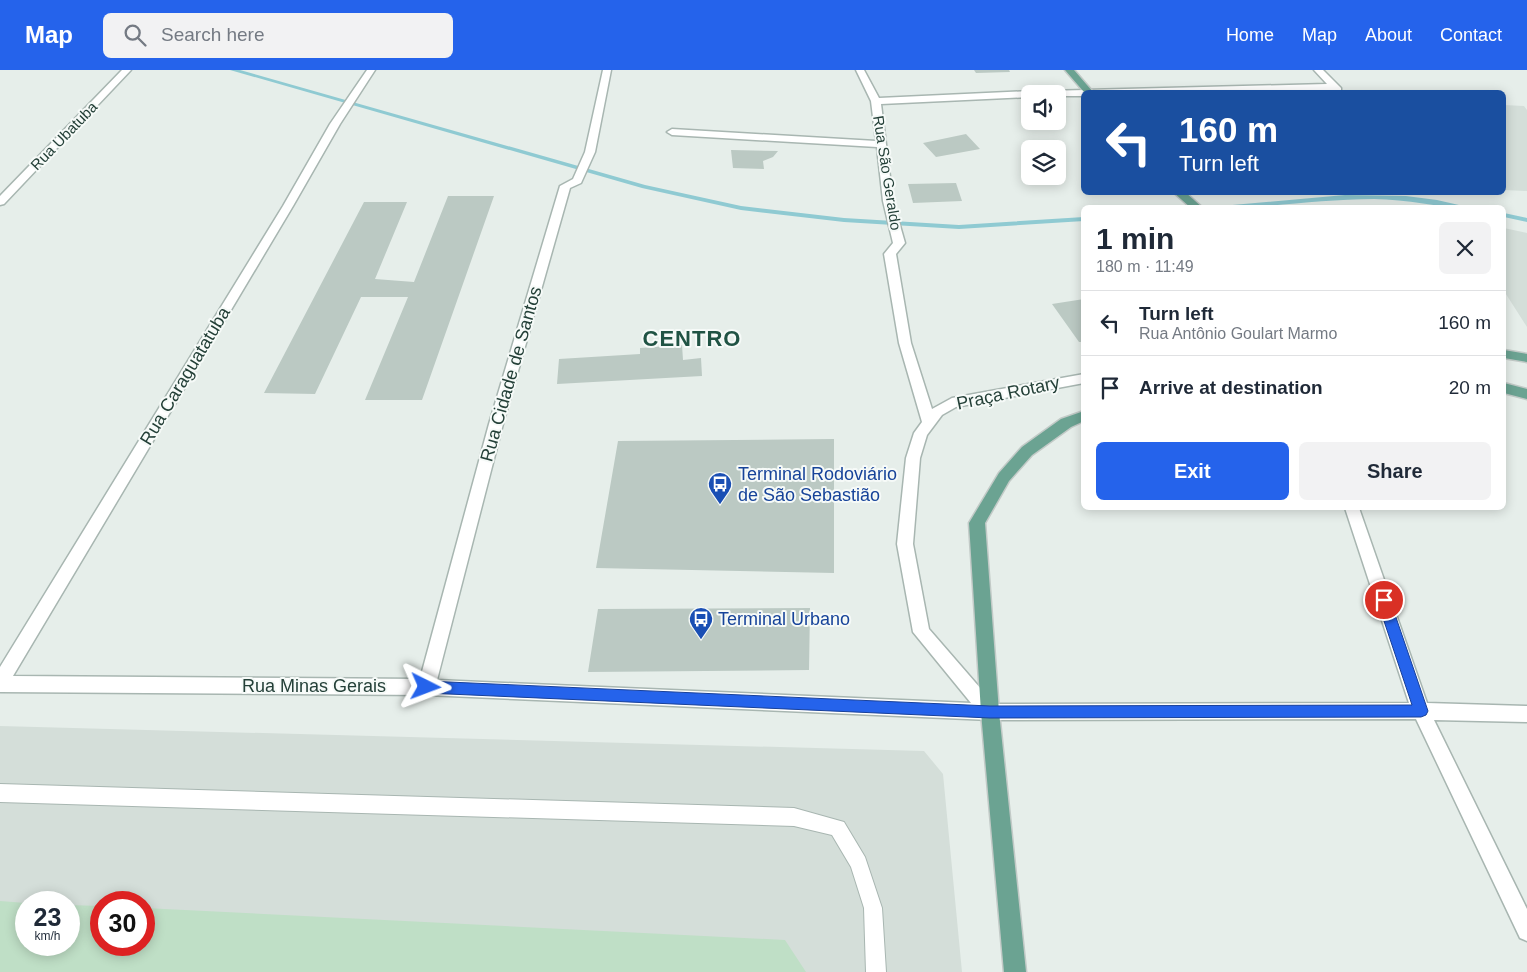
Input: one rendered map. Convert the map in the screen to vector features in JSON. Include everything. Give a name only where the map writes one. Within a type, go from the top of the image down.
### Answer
[{"type":"main road","points":[[1069,70],[1087,90]]},
{"type":"main road","points":[[1182,195],[1194,205]]},
{"type":"main road","points":[[1506,389],[1527,394]]},
{"type":"main road","points":[[1015,972],[990,712],[977,523],[1004,477],[1028,451],[1066,423],[1081,417]]},
{"type":"street","name":"Rua Ubatuba","points":[[0,202],[127,70]]},
{"type":"street","name":"Rua Caraguatatuba","points":[[0,683],[341,116],[371,70]]},
{"type":"street","name":"Rua Cidade de Santos","points":[[426,687],[496,424],[565,186],[577,181],[590,152],[607,70]]},
{"type":"street","name":"Rua São Geraldo","points":[[860,70],[876,101],[888,201],[899,243],[890,254],[905,343],[929,423]]},
{"type":"street","points":[[1318,70],[1338,90]]},
{"type":"street","points":[[1066,93],[1081,92]]},
{"type":"street","points":[[876,101],[1021,94]]},
{"type":"street","points":[[672,132],[882,144]]},
{"type":"street","name":"Praça Rotary","points":[[990,712],[921,632],[904,544],[913,458],[922,433],[929,423],[937,412],[952,403],[1081,379]]},
{"type":"street","points":[[1353,510],[1421,711],[1527,931]]},
{"type":"street","name":"Rua Minas Gerais","points":[[0,683],[426,687],[990,712],[1421,711],[1527,714]]},
{"type":"lane","points":[[0,794],[794,817],[838,828],[859,863],[873,908],[876,972]]},
{"type":"shaded area","points":[[1506,105],[1524,106],[1527,110],[1527,191],[1506,190]]},
{"type":"shaded area","points":[[1506,228],[1527,233],[1527,327],[1506,294]]},
{"type":"shaded area","points":[[0,726],[924,751],[943,774],[962,972],[0,972]]},
{"type":"green space","points":[[0,901],[15,902],[15,956],[80,956],[80,905],[90,906],[90,956],[155,956],[155,909],[785,940],[806,972],[0,972]]},
{"type":"building","points":[[974,70],[1009,70],[1010,72],[976,73]]},
{"type":"building","points":[[966,134],[980,149],[936,157],[923,143]]},
{"type":"building","points":[[731,150],[778,151],[773,157],[763,161],[764,169],[733,168]]},
{"type":"building","points":[[956,183],[962,201],[913,203],[908,184]]},
{"type":"building","points":[[448,196],[494,196],[422,400],[365,400],[408,297],[361,297],[315,394],[264,393],[364,202],[407,202],[375,279],[414,282]]},
{"type":"building","points":[[1081,299],[1081,342],[1079,342],[1052,304]]},
{"type":"building","points":[[682,345],[683,360],[701,358],[702,376],[557,384],[559,359],[640,354],[640,348]]},
{"type":"building","name":"Terminal Rodoviário de São Sebastião","points":[[834,439],[834,573],[596,568],[618,441]]},
{"type":"building","name":"Terminal Urbano","points":[[810,608],[809,670],[588,672],[598,609]]},
{"type":"waterway","points":[[233,70],[644,187],[741,208],[844,220],[959,227],[1081,219]]},
{"type":"waterway","points":[[1252,205],[1315,199],[1375,197],[1406,198],[1453,205]]},
{"type":"waterway","points":[[1506,215],[1527,220]]},
{"type":"place","name":"Terminal Rodoviário de São Sebastião","points":[[720,505]]},
{"type":"place","name":"Terminal Urbano","points":[[701,640]]},
{"type":"district","name":"CENTRO","points":[[692,338]]},
{"type":"route","points":[[426,687],[990,712],[1421,711],[1384,600]]}]
